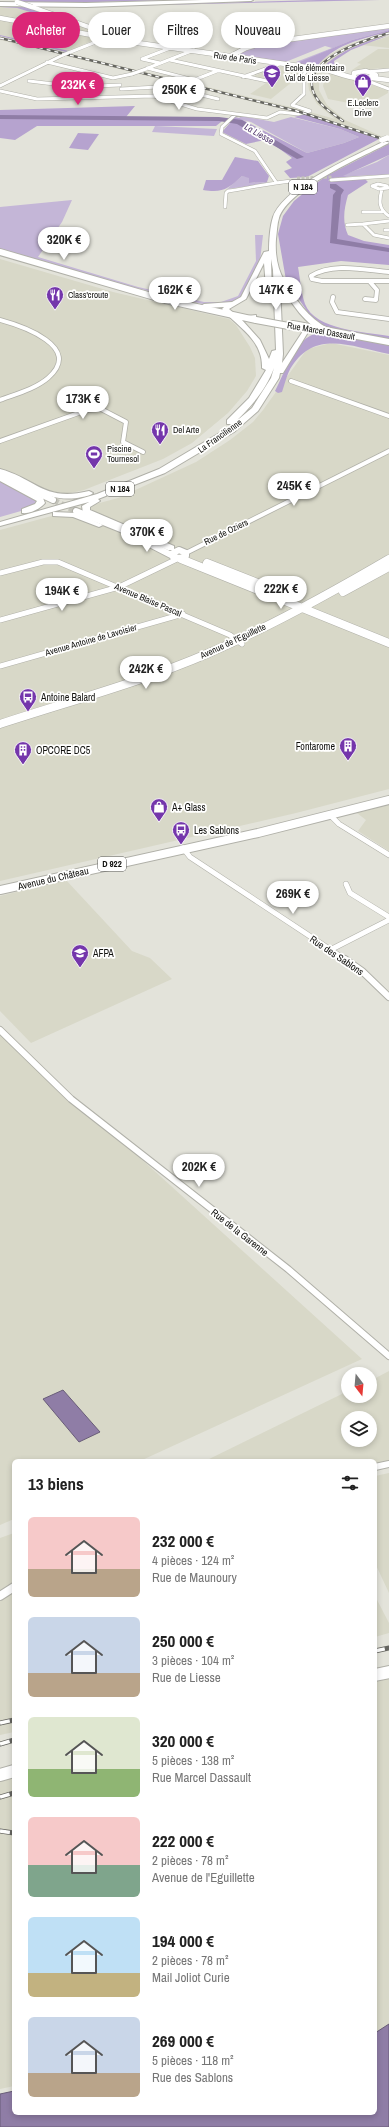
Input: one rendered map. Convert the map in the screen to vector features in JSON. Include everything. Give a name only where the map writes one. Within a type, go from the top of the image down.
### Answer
[{"type":"highway","points":[[0,3],[114,5],[251,0]]},
{"type":"highway","points":[[0,3],[66,4],[151,2]]},
{"type":"highway","name":"La Francilienne","points":[[268,223],[278,203],[303,181],[387,140]]},
{"type":"highway","name":"La Francilienne","points":[[0,526],[68,506],[129,485],[188,457],[231,430],[261,402],[275,378],[280,354],[276,270],[272,249],[276,218],[284,204],[300,189],[318,177],[387,140]]},
{"type":"highway","name":"La Francilienne","points":[[0,519],[96,494],[135,478],[177,458],[202,443],[233,419],[252,400],[265,378],[274,354],[266,241]]},
{"type":"highway","points":[[265,378],[267,361],[266,354],[237,317],[226,310],[232,304],[245,297],[267,254]]},
{"type":"highway","points":[[276,270],[307,328]]},
{"type":"highway","points":[[204,306],[232,304]]},
{"type":"highway","points":[[237,317],[255,317]]},
{"type":"highway","points":[[307,328],[323,331]]},
{"type":"highway","points":[[275,378],[307,328]]},
{"type":"highway","points":[[0,526],[95,501],[138,485],[188,462],[206,451],[231,430]]},
{"type":"highway","points":[[0,474],[51,495],[66,497],[92,492],[177,458]]},
{"type":"highway","points":[[0,474],[36,497],[41,502],[40,505],[32,509],[0,519]]},
{"type":"highway","points":[[95,501],[86,506],[86,511],[176,555]]},
{"type":"highway","points":[[38,517],[55,514],[74,515],[141,542],[150,544]]},
{"type":"main road","name":"Avenue du Château","points":[[328,814],[389,795]]},
{"type":"main road","name":"Avenue du Château","points":[[0,890],[389,800]]},
{"type":"street","name":"Rue de Paris","points":[[12,0],[88,29]]},
{"type":"street","name":"Rue de Paris","points":[[0,18],[88,35]]},
{"type":"street","points":[[230,56],[246,48],[263,43],[389,26]]},
{"type":"street","points":[[74,51],[88,43]]},
{"type":"street","points":[[0,86],[47,62],[88,45]]},
{"type":"street","name":"Rue de Paris","points":[[171,48],[354,75]]},
{"type":"street","points":[[160,63],[142,59],[171,48]]},
{"type":"street","points":[[47,62],[118,78],[147,69],[193,51]]},
{"type":"street","points":[[170,60],[267,81]]},
{"type":"street","points":[[243,76],[280,64]]},
{"type":"street","points":[[160,97],[201,109],[267,118],[280,112],[299,114],[310,111],[292,105],[304,94],[304,74],[310,68]]},
{"type":"street","points":[[147,69],[194,80],[217,71]]},
{"type":"street","points":[[354,75],[387,70]]},
{"type":"street","points":[[369,77],[387,70]]},
{"type":"street","points":[[366,72],[369,77],[389,89]]},
{"type":"street","points":[[54,84],[64,78],[80,77],[92,73]]},
{"type":"street","points":[[354,75],[389,79]]},
{"type":"street","points":[[118,78],[124,96]]},
{"type":"street","points":[[29,81],[73,87],[176,86],[189,92],[218,99]]},
{"type":"street","points":[[0,90],[37,99],[124,96],[160,97],[189,92]]},
{"type":"street","points":[[236,114],[222,127],[220,132],[226,137],[255,151],[275,180]]},
{"type":"street","points":[[332,178],[389,176]]},
{"type":"street","points":[[374,177],[378,184]]},
{"type":"street","points":[[225,207],[226,193],[265,186],[275,180],[296,180]]},
{"type":"street","points":[[378,184],[388,187],[382,190],[372,186],[378,184]]},
{"type":"street","points":[[382,190],[379,203],[382,212]]},
{"type":"street","points":[[362,212],[382,212],[389,216]]},
{"type":"street","points":[[347,225],[389,221]]},
{"type":"street","points":[[363,224],[374,235],[389,238]]},
{"type":"street","name":"Rue Marcel Dassault","points":[[0,252],[170,301],[237,317]]},
{"type":"street","points":[[389,272],[345,269],[317,272],[311,276],[312,279],[322,281],[389,281]]},
{"type":"street","points":[[365,299],[376,300],[377,290],[370,282]]},
{"type":"street","name":"Rue Marcel Dassault","points":[[124,287],[307,328],[389,342]]},
{"type":"street","points":[[334,297],[332,302],[337,312],[388,320]]},
{"type":"street","points":[[0,320],[26,328],[41,336],[54,346],[58,358],[55,370],[41,383],[23,392],[0,400]]},
{"type":"street","points":[[291,381],[389,416]]},
{"type":"street","points":[[0,441],[87,410],[96,409],[126,422],[123,442],[143,452]]},
{"type":"street","name":"Rue de Oziers","points":[[116,586],[389,451]]},
{"type":"street","points":[[0,474],[53,500]]},
{"type":"street","points":[[76,511],[176,555]]},
{"type":"street","points":[[130,534],[176,555],[389,637]]},
{"type":"street","name":"Avenue de l'Eguillette","points":[[309,607],[389,559]]},
{"type":"street","name":"Avenue Blaise Pascal","points":[[0,573],[52,561],[58,562],[183,614],[240,642]]},
{"type":"street","name":"Avenue de l'Eguillette","points":[[0,730],[112,692],[240,642],[389,567]]},
{"type":"street","points":[[0,617],[116,586]]},
{"type":"street","points":[[0,620],[116,586]]},
{"type":"street","points":[[309,607],[389,643]]},
{"type":"street","name":"Avenue Antoine de Lavoisier","points":[[0,666],[183,614]]},
{"type":"street","name":"Avenue de l'Eguillette","points":[[0,724],[173,667],[240,642]]},
{"type":"street","points":[[328,814],[339,824],[389,855]]},
{"type":"street","name":"Rue des Sablons","points":[[183,848],[190,857],[362,971],[389,997]]},
{"type":"street","points":[[330,950],[389,919],[350,893],[346,884]]},
{"type":"street","name":"Rue de la Garenne","points":[[0,1030],[71,1099],[288,1269],[389,1356]]},
{"type":"street","points":[[377,1467],[389,1464]]},
{"type":"street","points":[[0,1596],[12,1588]]},
{"type":"street","points":[[377,1675],[389,1672]]},
{"type":"street","points":[[0,1775],[12,1772]]},
{"type":"shaded area","points":[[16,0],[172,0],[60,3],[23,2]]},
{"type":"shaded area","points":[[318,0],[380,0],[72,7]]},
{"type":"shaded area","points":[[0,5],[24,6],[40,12],[30,12],[17,8],[0,7]]},
{"type":"shaded area","points":[[0,7],[17,8],[32,12],[12,12],[12,38],[0,35]]},
{"type":"shaded area","points":[[80,25],[88,27],[88,42],[80,46]]},
{"type":"shaded area","points":[[389,28],[389,30],[352,40],[299,63],[296,62],[332,48],[325,46],[288,61],[290,62],[288,63],[238,54],[254,48],[295,48],[295,40]]},
{"type":"shaded area","points":[[389,30],[389,32],[359,40],[339,48],[323,60],[316,68],[295,64],[352,40]]},
{"type":"shaded area","points":[[389,32],[389,35],[348,50],[322,68],[316,68],[324,58],[347,45]]},
{"type":"shaded area","points":[[389,35],[351,50],[334,61],[335,67],[322,68],[337,56],[353,47]]},
{"type":"shaded area","points":[[0,36],[12,39],[12,43],[0,40]]},
{"type":"shaded area","points":[[0,36],[12,38],[12,39]]},
{"type":"shaded area","points":[[389,36],[389,48],[362,45]]},
{"type":"shaded area","points":[[34,48],[50,48],[66,52],[60,54]]},
{"type":"shaded area","points":[[50,48],[69,51],[66,52]]},
{"type":"shaded area","points":[[51,48],[76,48],[67,52]]},
{"type":"shaded area","points":[[378,49],[389,49],[389,68],[352,70],[361,64],[357,63]]},
{"type":"shaded area","points":[[72,54],[307,111],[302,113],[282,109],[66,56]]},
{"type":"shaded area","name":"École élémentaire Val de Liesse","points":[[277,66],[298,69],[295,72],[303,73],[271,99],[250,94],[269,81],[250,78]]},
{"type":"shaded area","points":[[313,70],[322,71],[319,90],[327,105],[345,120],[383,137],[379,139],[305,114],[310,112],[335,119],[317,104],[309,90],[308,82]]},
{"type":"shaded area","points":[[333,73],[388,90],[388,93],[365,106],[328,99],[323,86],[325,78]]},
{"type":"shaded area","points":[[135,106],[126,117],[226,118],[216,126],[37,126],[15,140],[0,138],[0,110]]},
{"type":"shaded area","points":[[305,114],[379,139],[307,177],[290,178],[284,171],[292,168],[286,162],[292,158],[273,144],[265,140],[246,144],[222,132],[235,117],[307,153],[344,143],[359,137],[340,129],[294,117]]},
{"type":"shaded area","points":[[241,116],[274,122],[291,117],[340,129],[359,137],[344,143],[307,153],[251,122],[238,119]]},
{"type":"shaded area","points":[[155,126],[217,129],[214,136],[152,132]]},
{"type":"shaded area","points":[[78,133],[99,134],[88,150],[69,148]]},
{"type":"shaded area","points":[[389,144],[389,155],[343,176],[366,175],[333,178],[328,181],[365,179],[368,182],[348,195],[344,215],[346,230],[348,235],[364,241],[389,245],[389,265],[341,261],[298,267],[305,304],[310,313],[330,324],[355,331],[389,336],[389,340],[326,328],[315,323],[286,280],[278,234],[283,216],[294,201],[312,186],[328,175]]},
{"type":"shaded area","points":[[389,155],[389,175],[341,176],[377,162]]},
{"type":"shaded area","points":[[235,157],[258,161],[269,176],[267,182],[249,183],[249,178],[242,176],[225,189],[216,191],[203,190],[206,180],[222,180]]},
{"type":"shaded area","points":[[242,176],[249,177],[250,183],[267,182],[265,184],[227,189]]},
{"type":"shaded area","points":[[72,200],[62,222],[38,257],[138,287],[204,302],[221,302],[238,296],[256,261],[255,235],[263,235],[260,261],[243,296],[234,303],[207,305],[124,285],[0,250],[0,207]]},
{"type":"shaded area","points":[[0,259],[113,292],[229,319],[236,325],[250,347],[255,358],[256,376],[247,391],[228,413],[192,443],[163,459],[84,490],[0,509]]},
{"type":"shaded area","points":[[318,333],[389,344],[389,354],[349,345],[324,344],[312,348],[302,355],[290,369],[282,392],[278,393],[275,391],[297,348],[310,336]]},
{"type":"shaded area","points":[[331,343],[389,355],[389,789],[296,813],[0,881],[0,530],[118,498],[196,462],[230,440],[253,422],[307,349]]},
{"type":"shaded area","points":[[0,479],[37,499],[39,503],[28,509],[0,517]]},
{"type":"shaded area","points":[[389,805],[389,851],[358,831],[366,820],[357,813]]},
{"type":"shaded area","name":"AFPA","points":[[66,880],[132,951],[150,958],[172,979],[31,1043],[0,1011],[0,896]]},
{"type":"shaded area","points":[[0,1031],[362,1359],[345,1367],[341,1367],[341,1369],[144,1459],[12,1459],[12,1520],[0,1525]]},
{"type":"shaded area","points":[[389,1371],[389,1463],[377,1467],[377,1459],[209,1459],[341,1394],[341,1403],[377,1403],[377,1377]]},
{"type":"shaded area","points":[[63,1390],[100,1432],[79,1442],[43,1399]]},
{"type":"shaded area","points":[[389,1473],[389,1593],[377,1567],[377,1476]]},
{"type":"shaded area","points":[[12,1534],[12,1732],[0,1735],[0,1538]]},
{"type":"shaded area","points":[[377,1600],[389,1623],[389,1633],[377,1636]]},
{"type":"shaded area","points":[[389,1675],[389,2046],[377,2043],[377,1678]]},
{"type":"shaded area","points":[[12,1773],[12,2086],[0,2089],[0,1776]]},
{"type":"shaded area","points":[[389,2024],[389,2127],[0,2127],[0,2094],[12,2091],[12,2115],[377,2115],[377,2032]]},
{"type":"waterway","name":"La Liesse","points":[[0,117],[219,119],[239,122],[300,157]]},
{"type":"waterway","name":"La Liesse","points":[[333,186],[340,190],[337,195],[333,241],[389,250]]},
{"type":"tunnel","points":[[297,178],[333,177]]},
{"type":"tunnel","points":[[53,500],[76,511]]},
{"type":"railway","points":[[343,121],[326,108],[315,96],[312,80],[317,69],[339,52],[367,40],[389,33]]},
{"type":"railway","points":[[0,38],[297,111],[389,141]]},
{"type":"railway","points":[[377,1651],[389,1648]]},
{"type":"railway","points":[[0,1723],[12,1720]]},
{"type":"railway","points":[[0,1744],[12,1741]]},
{"type":"railway","points":[[0,1797],[12,1794]]},
{"type":"railway","points":[[0,1831],[12,1833]]},
{"type":"place","name":"École élémentaire Val de Liesse","points":[[272,88]]},
{"type":"place","name":"E.Leclerc Drive","points":[[363,97]]},
{"type":"place","name":"Class'croute","points":[[55,310]]},
{"type":"place","name":"Del Arte","points":[[160,445]]},
{"type":"place","name":"Piscine Tournesol","points":[[94,469]]},
{"type":"place","name":"Antoine Balard","points":[[28,712]]},
{"type":"place","name":"Fontarome","points":[[348,761]]},
{"type":"place","name":"OPCORE DC5","points":[[23,765]]},
{"type":"place","name":"A+ Glass","points":[[159,822]]},
{"type":"place","name":"Les Sablons","points":[[181,845]]},
{"type":"place","name":"AFPA","points":[[80,968]]}]
